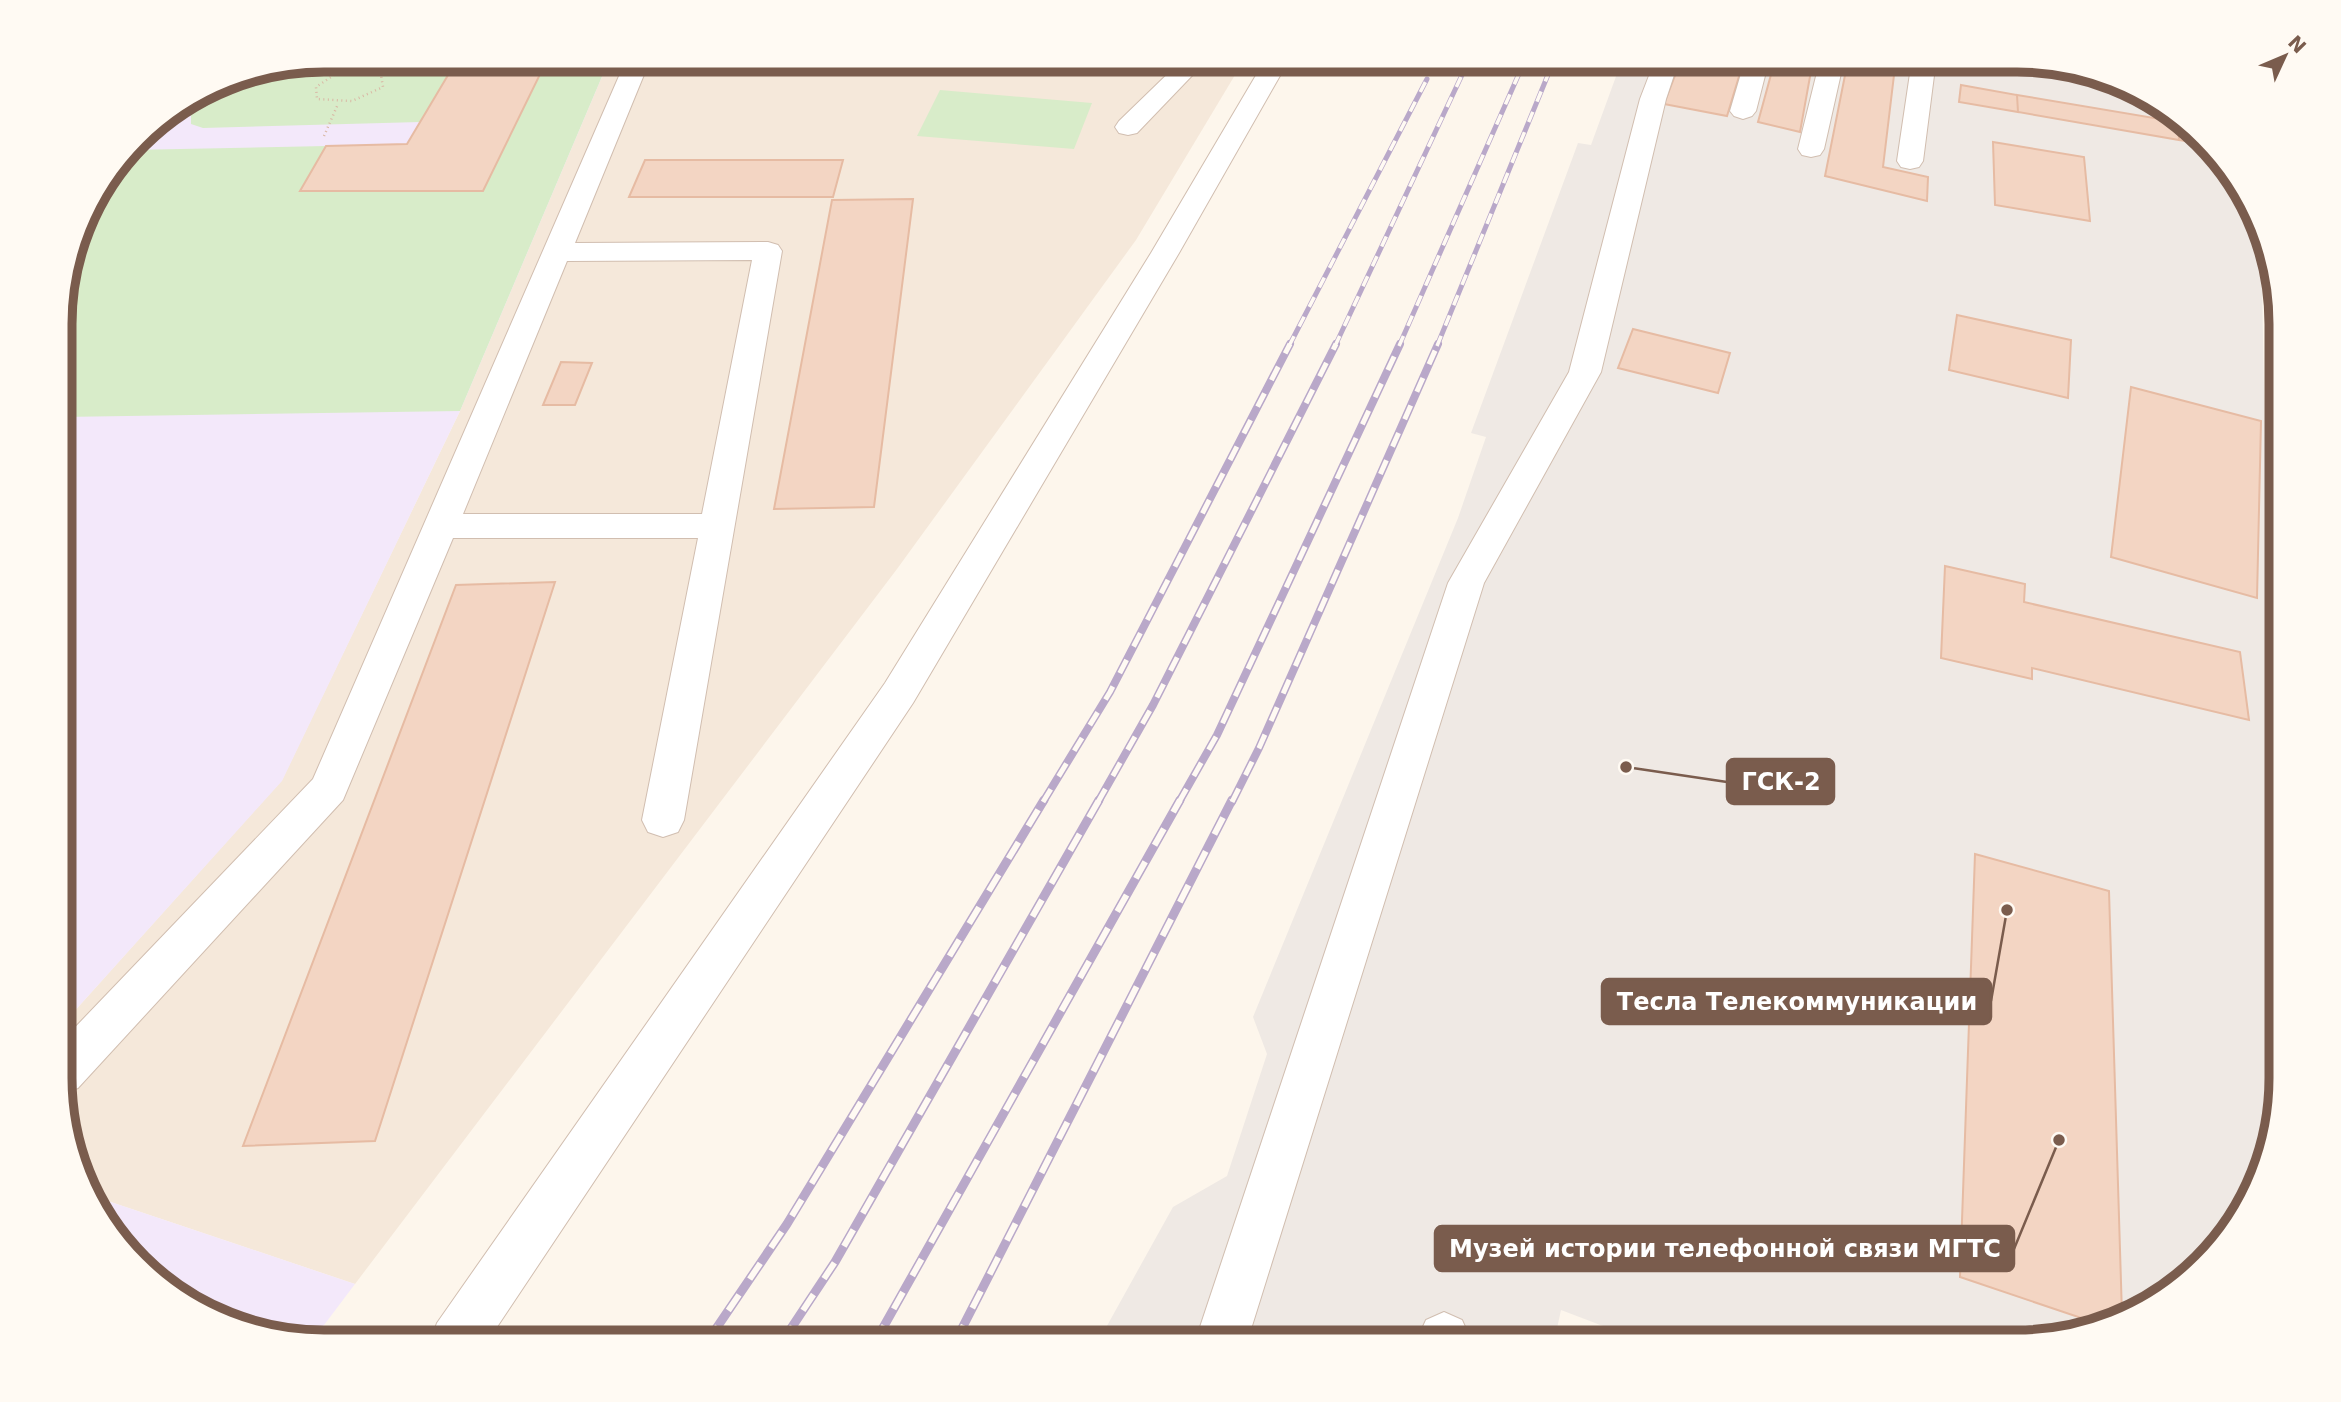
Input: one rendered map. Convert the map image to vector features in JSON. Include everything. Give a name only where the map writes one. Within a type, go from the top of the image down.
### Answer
[{"type":"street","points":[[72,1062],[329,789],[633,72]]},
{"type":"street","points":[[1128,127],[1183,72]]},
{"type":"street","points":[[464,1330],[899,693],[1165,253],[1270,72]]},
{"type":"street","points":[[1226,1330],[1466,583],[1585,372],[1653,99],[1663,72]]},
{"type":"street","points":[[1743,111],[1754,72]]},
{"type":"street","points":[[1811,149],[1829,72]]},
{"type":"street","points":[[1910,161],[1922,72]]},
{"type":"street","points":[[558,252],[768,251],[663,820]]},
{"type":"street","points":[[441,526],[717,526]]},
{"type":"path","points":[[350,72],[334,75],[316,87],[317,99],[338,104],[365,99],[383,87],[381,75],[369,72]]},
{"type":"path","points":[[324,136],[338,104]]},
{"type":"shaded area","points":[[307,72],[604,72],[460,411],[282,781],[72,1014],[72,307],[80,258],[91,227],[114,184],[134,157],[157,134],[198,105],[258,80]]},
{"type":"shaded area","points":[[604,72],[1237,72],[1136,240],[897,569],[355,1284],[103,1199],[80,1144],[74,1111],[72,1014],[282,780],[460,411]]},
{"type":"shaded area","points":[[1618,72],[2034,72],[2083,80],[2143,105],[2196,145],[2236,198],[2250,227],[2262,261],[2269,666],[2269,1095],[2261,1144],[2250,1175],[2236,1204],[2217,1232],[2196,1257],[2171,1278],[2143,1297],[2114,1311],[2083,1322],[2050,1328],[1614,1330],[1561,1310],[1557,1330],[1105,1330],[1173,1207],[1227,1176],[1267,1054],[1253,1017],[1458,518],[1486,437],[1471,433],[1578,143],[1591,145]]},
{"type":"shaded area","points":[[103,1199],[355,1284],[320,1330],[291,1328],[243,1317],[198,1297],[157,1268],[134,1245]]},
{"type":"green space","points":[[450,72],[420,122],[203,128],[191,124],[191,115],[204,104],[243,85],[291,74]]},
{"type":"green space","points":[[541,72],[604,72],[460,411],[72,417],[72,307],[80,258],[105,198],[141,150],[326,146],[301,190],[482,191]]},
{"type":"green space","points":[[940,90],[1092,103],[1074,149],[917,136]]},
{"type":"building","points":[[450,72],[541,72],[483,191],[300,191],[326,146],[407,144]]},
{"type":"building","points":[[1676,72],[1740,72],[1727,116],[1664,104]]},
{"type":"building","points":[[1772,72],[1811,72],[1800,132],[1758,122]]},
{"type":"building","points":[[1846,72],[1881,72],[1894,75],[1883,167],[1928,177],[1927,201],[1825,176]]},
{"type":"building","points":[[2030,72],[2050,74],[2088,82]]},
{"type":"building","points":[[1961,85],[2017,95],[2018,112],[1959,102]]},
{"type":"building","points":[[2017,95],[2165,120],[2178,130],[2179,140],[2018,112]]},
{"type":"building","points":[[2179,130],[2193,143],[2179,140]]},
{"type":"building","points":[[1993,142],[2084,157],[2090,221],[1995,205]]},
{"type":"building","points":[[645,160],[843,160],[833,197],[629,197]]},
{"type":"building","points":[[913,199],[874,507],[774,509],[832,200]]},
{"type":"building","points":[[1957,315],[2071,340],[2068,398],[1949,370]]},
{"type":"building","points":[[1633,329],[1730,353],[1718,393],[1618,368]]},
{"type":"building","points":[[561,362],[592,363],[575,405],[543,405]]},
{"type":"building","points":[[2131,387],[2261,421],[2257,598],[2111,557]]},
{"type":"building","points":[[1945,566],[2025,584],[2024,602],[2240,652],[2249,720],[2032,668],[2032,679],[1941,658]]},
{"type":"building","points":[[555,582],[375,1141],[243,1146],[456,585]]},
{"type":"building","points":[[1975,854],[2109,891],[2122,1307],[2088,1320],[1960,1277]]},
{"type":"railway","points":[[1335,346],[1463,72]]},
{"type":"railway","points":[[1399,346],[1520,72]]},
{"type":"railway","points":[[1437,346],[1549,72]]},
{"type":"railway","points":[[1289,346],[1427,79]]},
{"type":"railway","points":[[1043,802],[1110,692],[1290,344]]},
{"type":"railway","points":[[1179,802],[1217,735],[1400,344]]},
{"type":"railway","points":[[1232,802],[1259,748],[1438,344]]},
{"type":"railway","points":[[1098,802],[1153,705],[1335,346]]},
{"type":"railway","points":[[715,1330],[787,1224],[1044,800]]},
{"type":"railway","points":[[790,1330],[835,1262],[1099,800]]},
{"type":"railway","points":[[882,1330],[1180,800]]},
{"type":"railway","points":[[961,1330],[1232,800]]},
{"type":"place","name":"ГСК-2","points":[[1626,767]]},
{"type":"place","name":"Тесла Телекоммуникации","points":[[2007,910]]},
{"type":"place","name":"Музей истории телефонной связи МГТС","points":[[2059,1140]]}]
